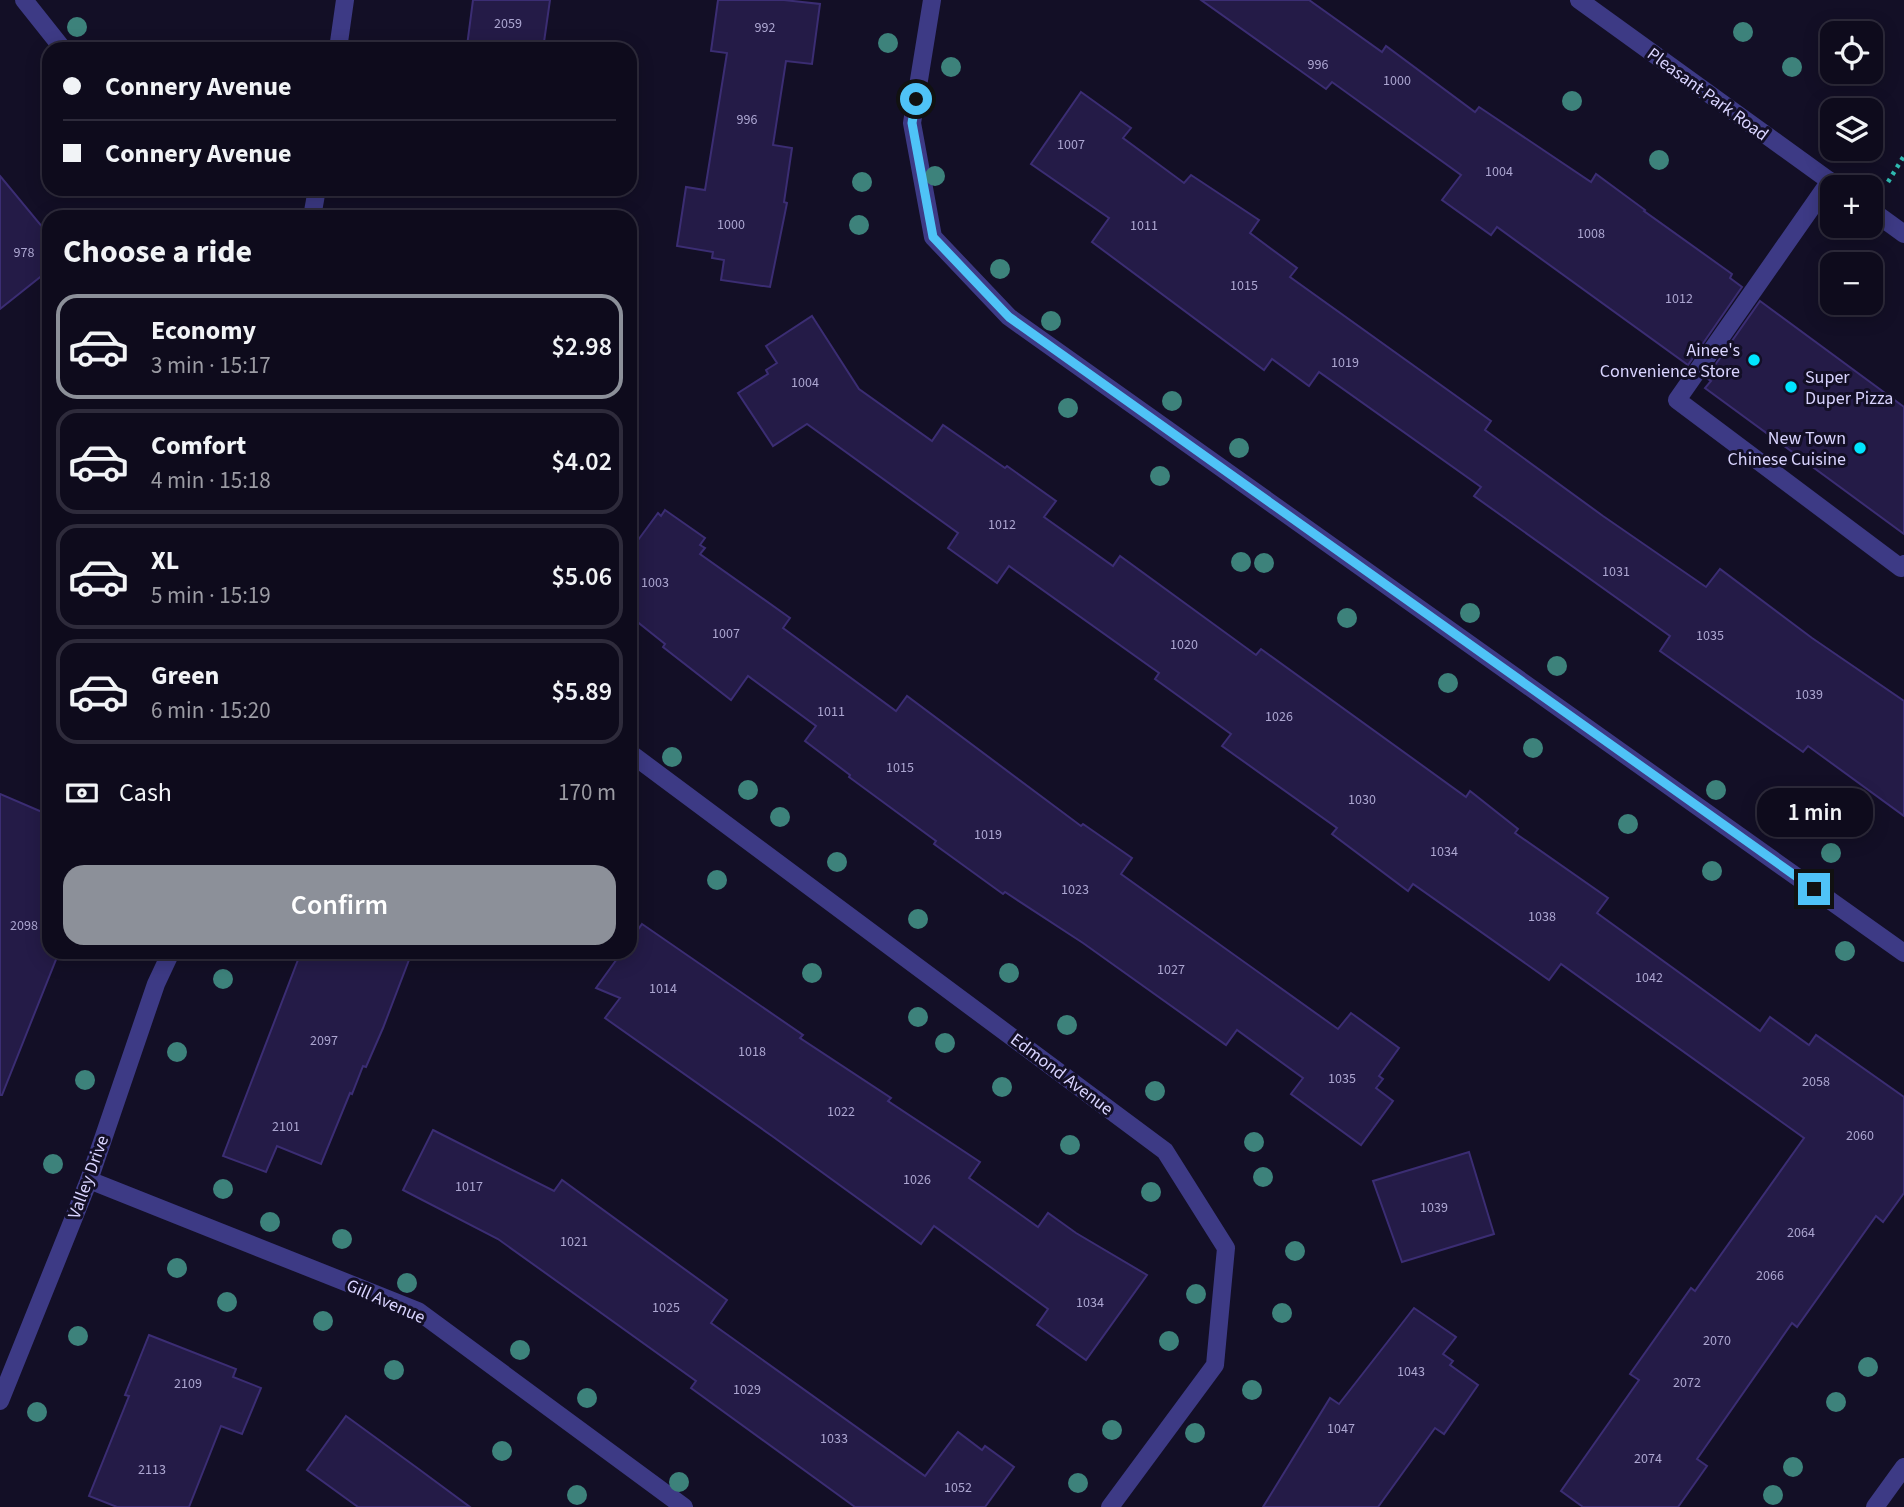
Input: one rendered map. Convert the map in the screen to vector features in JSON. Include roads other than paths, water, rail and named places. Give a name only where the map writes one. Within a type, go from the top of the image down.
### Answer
[{"type":"street","points":[[24,0],[57,42]]},
{"type":"street","points":[[339,42],[345,0]]},
{"type":"street","points":[[932,0],[912,123],[933,237],[1009,317],[1904,953]]},
{"type":"street","name":"Pleasant Park Road","points":[[1578,0],[1821,175]]},
{"type":"street","points":[[1820,203],[1676,400],[1901,568],[1904,564]]},
{"type":"street","points":[[1883,219],[1904,234]]},
{"type":"street","name":"Edmond Avenue","points":[[637,758],[1154,1142],[1172,1161],[1226,1248],[1216,1365],[1110,1507]]},
{"type":"street","name":"Valley Drive","points":[[0,1401],[89,1180],[156,984],[168,959]]},
{"type":"street","name":"Gill Avenue","points":[[89,1180],[418,1311],[684,1507]]},
{"type":"street","points":[[1875,1507],[1904,1467]]},
{"type":"place","name":"Ainee's Convenience Store","points":[[1754,360]]},
{"type":"place","name":"Super Duper Pizza","points":[[1791,387]]},
{"type":"place","name":"New Town Chinese Cuisine","points":[[1860,448]]}]
